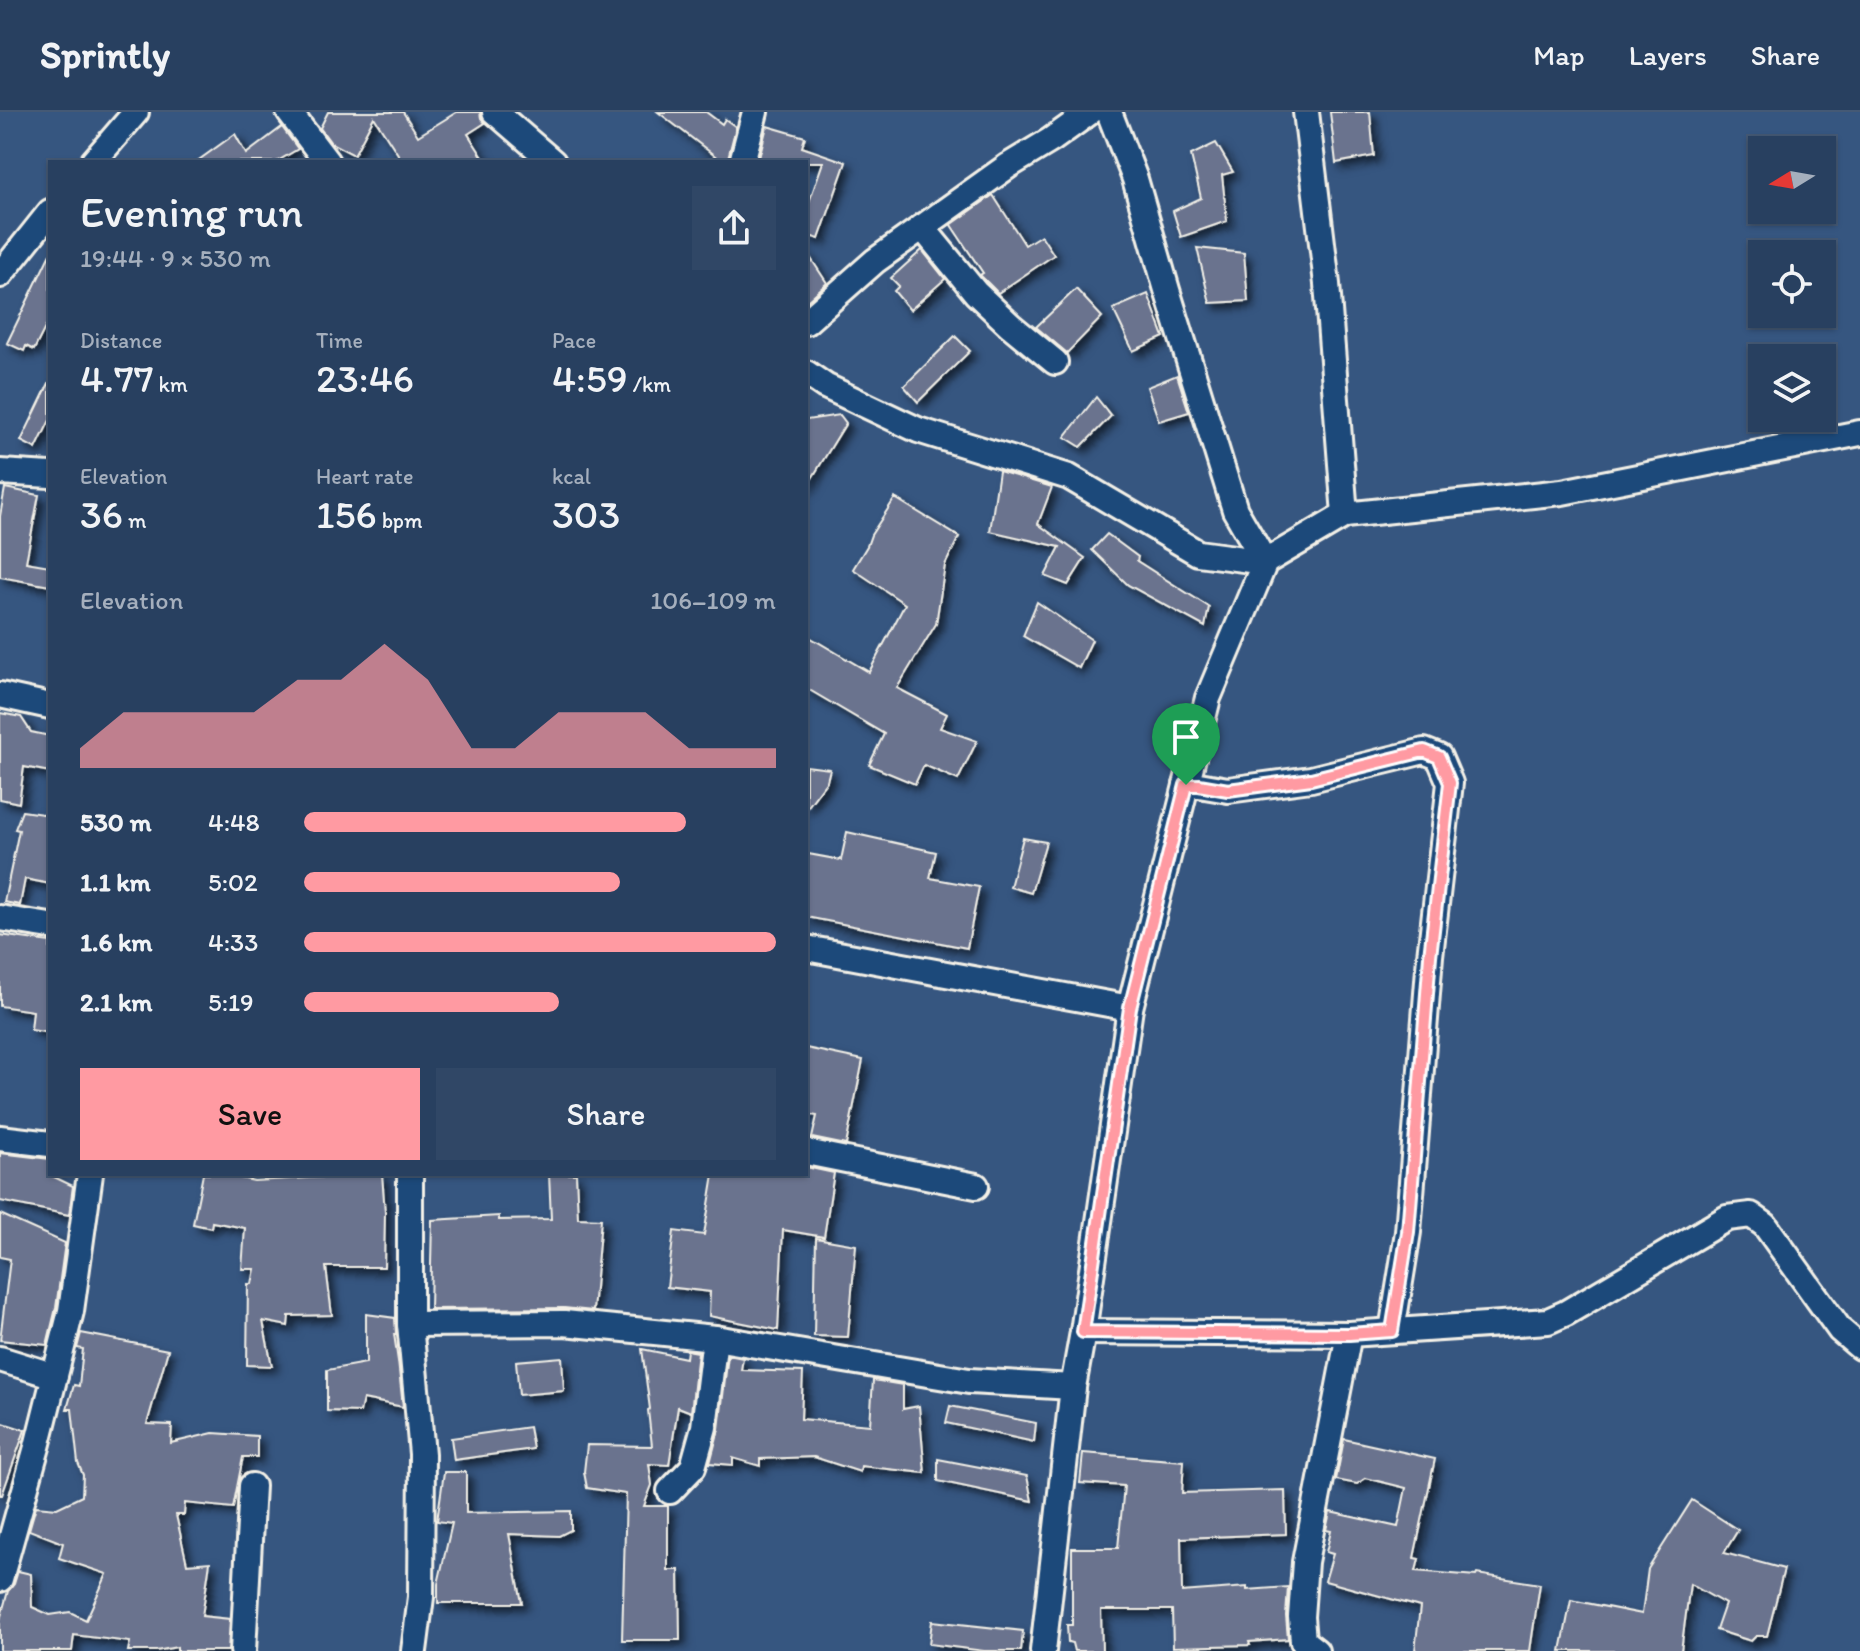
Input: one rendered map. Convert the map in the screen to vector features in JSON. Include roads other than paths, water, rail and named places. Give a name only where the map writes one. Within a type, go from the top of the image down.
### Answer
[{"type":"street","points":[[95,160],[136,112]]},
{"type":"street","points":[[289,112],[325,160]]},
{"type":"street","points":[[495,112],[551,160]]},
{"type":"street","points":[[743,160],[755,112]]},
{"type":"street","points":[[808,320],[875,261],[1090,112]]},
{"type":"street","points":[[1109,112],[1135,179],[1235,510],[1265,562]]},
{"type":"street","points":[[1306,112],[1327,284],[1345,515]]},
{"type":"street","points":[[0,275],[48,215]]},
{"type":"street","points":[[922,227],[976,293],[1055,362]]},
{"type":"street","points":[[808,374],[825,386],[918,430],[1069,477],[1198,553],[1265,562]]},
{"type":"street","points":[[1043,1651],[1073,1387],[1130,1008],[1208,698],[1265,562],[1345,515],[1562,492],[1860,433]]},
{"type":"street","points":[[0,472],[48,475]]},
{"type":"street","points":[[0,695],[48,706]]},
{"type":"street","points":[[1186,785],[1228,790],[1297,781],[1424,751],[1439,757],[1450,783],[1430,956],[1408,1232],[1392,1331]]},
{"type":"street","points":[[0,918],[48,926]]},
{"type":"street","points":[[808,948],[1130,1008]]},
{"type":"street","points":[[0,1138],[48,1144]]},
{"type":"street","points":[[808,1152],[976,1186]]},
{"type":"street","points":[[0,1579],[71,1311],[90,1176]]},
{"type":"street","points":[[410,1176],[410,1324],[422,1454],[421,1597],[414,1651]]},
{"type":"street","points":[[1083,1332],[1349,1334],[1548,1321],[1727,1218],[1751,1215],[1765,1225],[1840,1330],[1860,1347]]},
{"type":"street","points":[[410,1324],[564,1323],[715,1338],[969,1381],[1073,1387]]},
{"type":"street","points":[[1316,1651],[1303,1641],[1301,1617],[1305,1562],[1349,1334]]},
{"type":"street","points":[[670,1491],[693,1467],[704,1427],[715,1338]]},
{"type":"street","points":[[0,1359],[55,1376]]},
{"type":"street","points":[[243,1651],[252,1486]]}]
